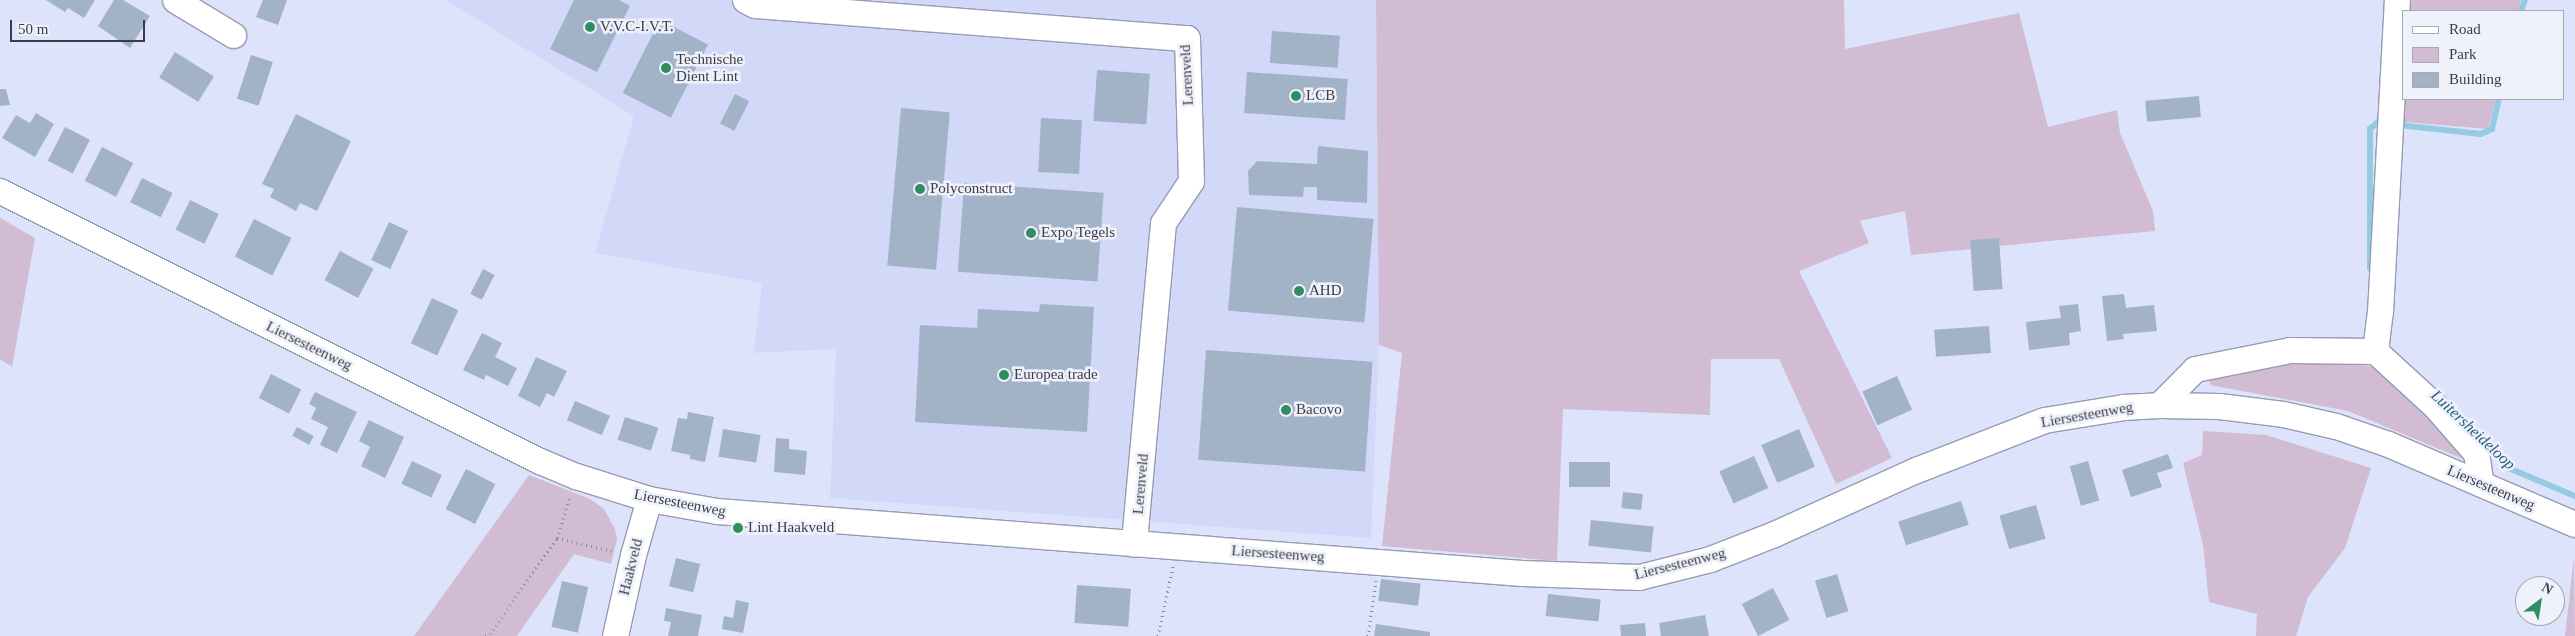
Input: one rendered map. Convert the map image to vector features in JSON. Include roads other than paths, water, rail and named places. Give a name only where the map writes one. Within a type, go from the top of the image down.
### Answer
[{"type":"street","points":[[175,0],[233,35]]},
{"type":"street","name":"Lerenveld","points":[[745,0],[755,5],[1187,38],[1191,181],[1163,223],[1134,544]]},
{"type":"street","points":[[2375,351],[2380,312],[2396,0]]},
{"type":"street","name":"Liersesteenweg","points":[[0,191],[540,461],[576,476],[649,499],[718,511],[1522,573],[1639,578],[1710,559],[1774,534],[1916,470],[2044,420],[2123,407],[2158,405],[2219,406],[2283,414],[2336,426],[2388,444],[2575,524]]},
{"type":"street","points":[[2158,405],[2195,369],[2290,350],[2375,351],[2435,406],[2476,453],[2481,484]]},
{"type":"street","name":"Haakveld","points":[[615,636],[633,555],[649,499]]},
{"type":"waterway","name":"Luitersheideloop","points":[[2521,10],[2525,0]]},
{"type":"waterway","name":"Luitersheideloop","points":[[2399,125],[2481,134],[2492,129],[2499,100]]},
{"type":"waterway","name":"Luitersheideloop","points":[[2370,269],[2370,129],[2380,122]]},
{"type":"waterway","name":"Luitersheideloop","points":[[2467,424],[2509,468],[2575,496]]},
{"type":"place","name":"V.V.C-I.V.T.","points":[[590,27]]},
{"type":"place","name":"Technische Dient Lint","points":[[666,68]]},
{"type":"place","name":"LCB","points":[[1296,96]]},
{"type":"place","name":"Polyconstruct","points":[[920,189]]},
{"type":"place","name":"Expo Tegels","points":[[1031,233]]},
{"type":"place","name":"AHD","points":[[1299,291]]},
{"type":"place","name":"Europea trade","points":[[1004,375]]},
{"type":"place","name":"Bacovo","points":[[1286,410]]},
{"type":"place","name":"Lint Haakveld","points":[[738,528]]}]
